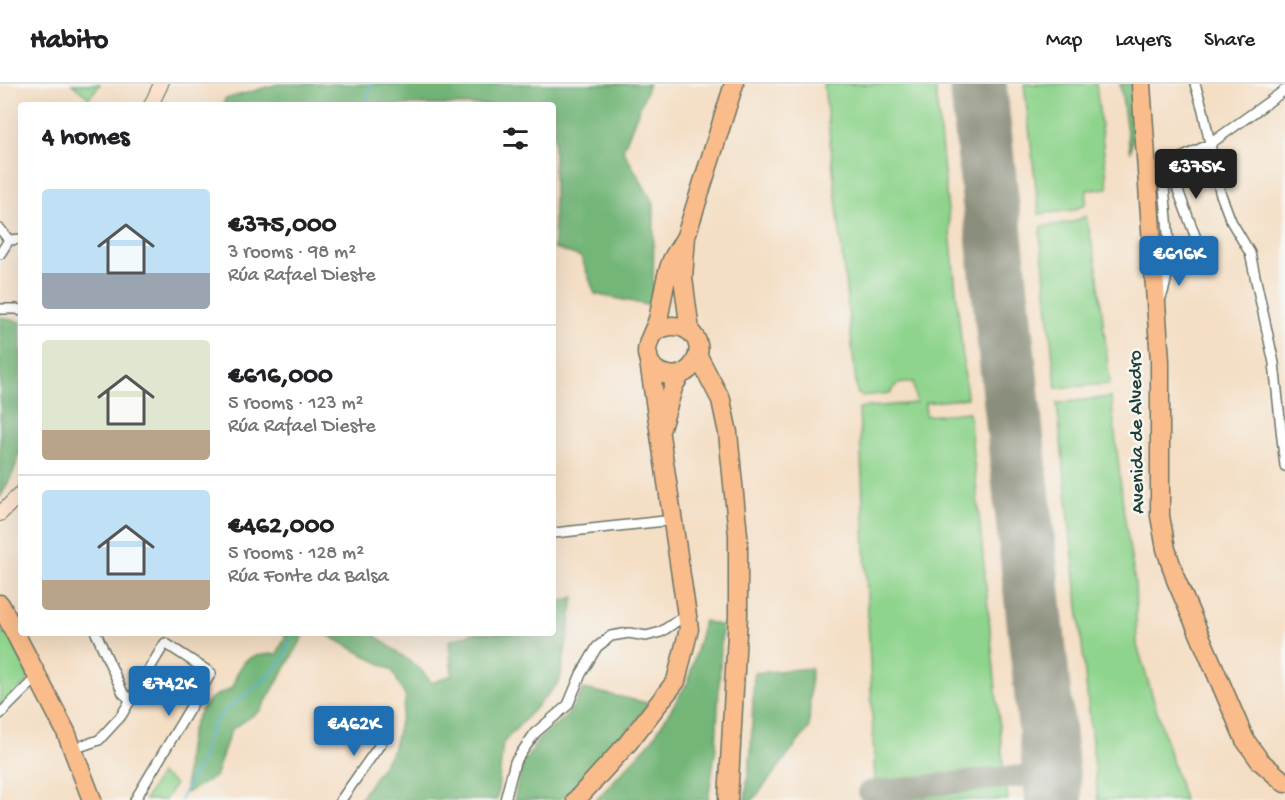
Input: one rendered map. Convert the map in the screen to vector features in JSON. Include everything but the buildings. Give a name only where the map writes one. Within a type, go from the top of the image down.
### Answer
[{"type":"highway","points":[[576,800],[628,743],[676,681],[689,628],[647,348],[653,334],[672,261],[686,236],[734,84]]},
{"type":"highway","name":"Avenida de Alvedro","points":[[1141,84],[1161,259],[1157,306],[1160,372],[1158,500],[1161,524],[1170,563],[1245,740],[1260,761],[1285,783]]},
{"type":"highway","points":[[660,432],[674,385],[690,366],[698,347],[690,331],[683,278],[686,236]]},
{"type":"highway","points":[[653,334],[659,329],[675,325],[690,331]]},
{"type":"highway","points":[[648,355],[656,370],[664,374],[690,366]]},
{"type":"highway","points":[[690,366],[710,388],[728,433],[738,535],[738,615],[728,800]]},
{"type":"highway","points":[[0,603],[4,622],[38,680],[73,749],[92,800]]},
{"type":"street","points":[[152,102],[161,84]]},
{"type":"street","points":[[1195,84],[1220,192],[1231,220],[1250,253],[1274,363],[1285,466]]},
{"type":"street","points":[[1161,259],[1163,177],[1167,165],[1210,144],[1285,90]]},
{"type":"street","points":[[1163,177],[1176,185],[1199,246]]},
{"type":"street","points":[[0,229],[9,240]]},
{"type":"street","points":[[0,254],[9,240],[18,238]]},
{"type":"street","points":[[0,309],[18,310]]},
{"type":"street","points":[[0,514],[18,497]]},
{"type":"street","points":[[556,533],[674,520]]},
{"type":"street","points":[[505,800],[515,762],[535,733],[568,705],[597,647],[611,636],[629,633],[646,636],[661,632],[687,614]]},
{"type":"street","points":[[97,636],[123,693],[130,700]]},
{"type":"street","points":[[73,749],[99,740],[121,716],[165,644],[211,673],[135,800]]},
{"type":"street","points":[[0,714],[30,684],[38,680]]},
{"type":"street","points":[[341,800],[381,743],[380,731],[369,721],[357,719],[347,727],[343,735]]},
{"type":"green space","points":[[72,84],[100,84],[89,98]]},
{"type":"green space","points":[[278,84],[649,84],[623,150],[654,204],[653,306],[595,294],[581,257],[556,249],[556,102],[224,102],[225,99]]},
{"type":"green space","points":[[824,84],[935,84],[967,398],[925,403],[926,416],[969,412],[1004,772],[875,783],[859,408],[916,403],[913,382],[897,384],[890,393],[862,396],[857,393]]},
{"type":"green space","points":[[1024,84],[1096,84],[1108,188],[1087,190],[1086,203],[1075,210],[1039,214]]},
{"type":"green space","points":[[1120,84],[1134,84],[1135,123],[1130,153]]},
{"type":"green space","points":[[1086,216],[1097,268],[1110,384],[1056,388],[1040,232],[1041,227],[1073,222]]},
{"type":"green space","points":[[0,317],[18,321],[18,458],[0,498]]},
{"type":"green space","points":[[1111,397],[1124,514],[1135,582],[1137,645],[1184,800],[1098,800],[1057,403]]},
{"type":"green space","points":[[574,597],[560,681],[503,743],[497,800],[359,800],[393,750],[406,698],[392,670],[330,636],[376,636],[421,670],[432,683],[452,675],[449,641],[464,636],[556,636],[556,603]]},
{"type":"green space","points":[[704,621],[722,626],[716,748],[708,800],[596,800],[652,740],[688,682]]},
{"type":"green space","points":[[3,632],[10,635],[29,678],[0,708],[0,634]]},
{"type":"green space","points":[[286,636],[304,636],[261,710],[231,730],[215,777],[186,793],[188,746],[194,723],[200,712],[209,700],[232,688],[246,660],[251,657],[277,654]]},
{"type":"green space","points":[[811,668],[809,728],[753,800],[745,800],[751,751],[754,673]]},
{"type":"green space","points":[[584,689],[648,703],[636,721],[560,800],[514,800],[522,766],[539,739],[567,716]]},
{"type":"green space","points":[[160,774],[175,784],[165,800],[145,800]]},
{"type":"green space","points":[[1006,783],[1008,800],[875,800],[875,798]]},
{"type":"waterway","points":[[366,102],[371,84]]},
{"type":"waterway","points":[[180,800],[201,760],[214,723],[272,672],[288,648],[290,636]]},
{"type":"taxiway","points":[[869,792],[1051,773]]},
{"type":"runway","points":[[978,84],[1054,800]]}]
